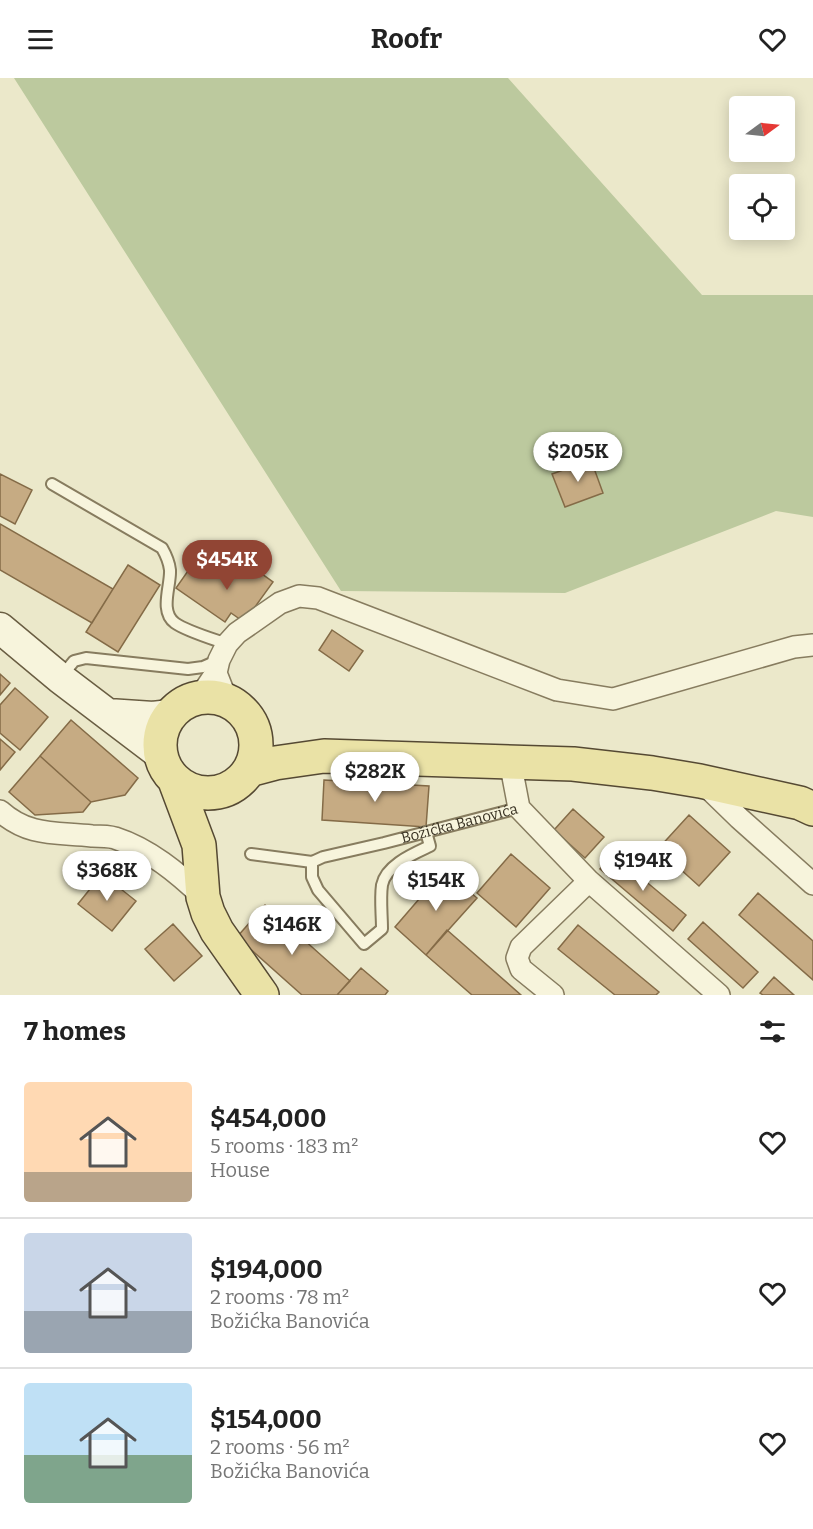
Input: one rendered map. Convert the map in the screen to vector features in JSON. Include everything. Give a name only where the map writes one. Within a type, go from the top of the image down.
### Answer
[{"type":"main road","points":[[0,628],[108,714],[168,768],[188,790],[203,794],[219,793],[241,781],[249,771],[256,749],[250,722],[218,675],[170,715],[159,740],[168,768],[200,845],[203,897],[208,913],[217,931],[262,995]]},
{"type":"main road","points":[[108,714],[153,717],[170,715]]},
{"type":"main road","points":[[255,737],[275,745],[324,756]]},
{"type":"main road","points":[[249,771],[275,763],[324,756],[573,764],[700,781],[800,803],[813,809]]},
{"type":"main road","points":[[200,845],[212,805],[219,793]]},
{"type":"street","points":[[218,675],[237,633],[280,603],[299,596],[318,598],[556,690],[613,699],[794,647],[813,645]]},
{"type":"street","name":"Božićka Banovića","points":[[510,761],[519,808]]},
{"type":"street","points":[[700,781],[813,884]]},
{"type":"street","points":[[519,808],[589,881],[719,995]]},
{"type":"street","points":[[0,812],[11,821],[44,833],[113,838],[136,846],[181,876],[203,897]]},
{"type":"street","points":[[553,995],[521,969],[518,958],[521,947],[589,881]]},
{"type":"lane","points":[[52,484],[162,548],[168,558],[170,571],[166,609],[168,617],[177,624],[218,675]]},
{"type":"lane","points":[[60,678],[74,661],[86,658],[188,669],[203,667],[218,675]]},
{"type":"lane","name":"Božićka Banovića","points":[[251,854],[312,862],[323,857],[519,808]]},
{"type":"lane","points":[[312,862],[312,877],[318,890],[364,944],[382,929],[382,883],[393,867],[408,856],[430,846],[426,832]]},
{"type":"green space","points":[[14,78],[508,78],[702,295],[813,295],[813,517],[776,511],[565,593],[341,591]]},
{"type":"building","points":[[591,460],[603,493],[565,507],[552,474]]},
{"type":"building","points":[[0,474],[32,490],[15,524],[0,516]]},
{"type":"building","points":[[0,524],[113,589],[92,623],[0,570]]},
{"type":"building","points":[[244,561],[273,582],[244,622],[231,613],[225,622],[176,588],[190,568],[204,578],[210,568],[230,582]]},
{"type":"building","points":[[128,565],[160,585],[118,652],[86,632]]},
{"type":"building","points":[[332,630],[363,651],[349,671],[319,650]]},
{"type":"building","points":[[0,674],[10,683],[0,695]]},
{"type":"building","points":[[15,688],[48,717],[20,750],[0,733],[0,705]]},
{"type":"building","points":[[71,720],[138,778],[125,795],[91,802],[40,756]]},
{"type":"building","points":[[0,739],[15,752],[0,770]]},
{"type":"building","points":[[40,756],[91,802],[83,812],[35,815],[9,792]]},
{"type":"building","points":[[324,780],[429,786],[426,827],[322,820]]},
{"type":"building","points":[[573,809],[604,837],[585,858],[554,830]]},
{"type":"building","points":[[689,815],[730,852],[699,886],[658,849]]},
{"type":"building","points":[[511,854],[550,888],[516,927],[477,893]]},
{"type":"building","points":[[613,854],[686,915],[673,931],[600,869]]},
{"type":"building","points":[[444,870],[477,898],[426,955],[395,927]]},
{"type":"building","points":[[102,874],[136,901],[112,931],[78,904]]},
{"type":"building","points":[[758,893],[813,941],[813,980],[739,915]]},
{"type":"building","points":[[265,905],[350,981],[337,995],[302,995],[237,937]]},
{"type":"building","points":[[703,922],[758,972],[743,988],[688,939]]},
{"type":"building","points":[[173,924],[202,956],[174,981],[145,949]]},
{"type":"building","points":[[578,925],[659,992],[656,995],[615,995],[558,949]]},
{"type":"building","points":[[447,930],[521,995],[472,995],[426,955]]},
{"type":"building","points":[[361,968],[388,991],[385,995],[337,995]]},
{"type":"building","points":[[774,977],[794,995],[763,995],[760,993]]}]
